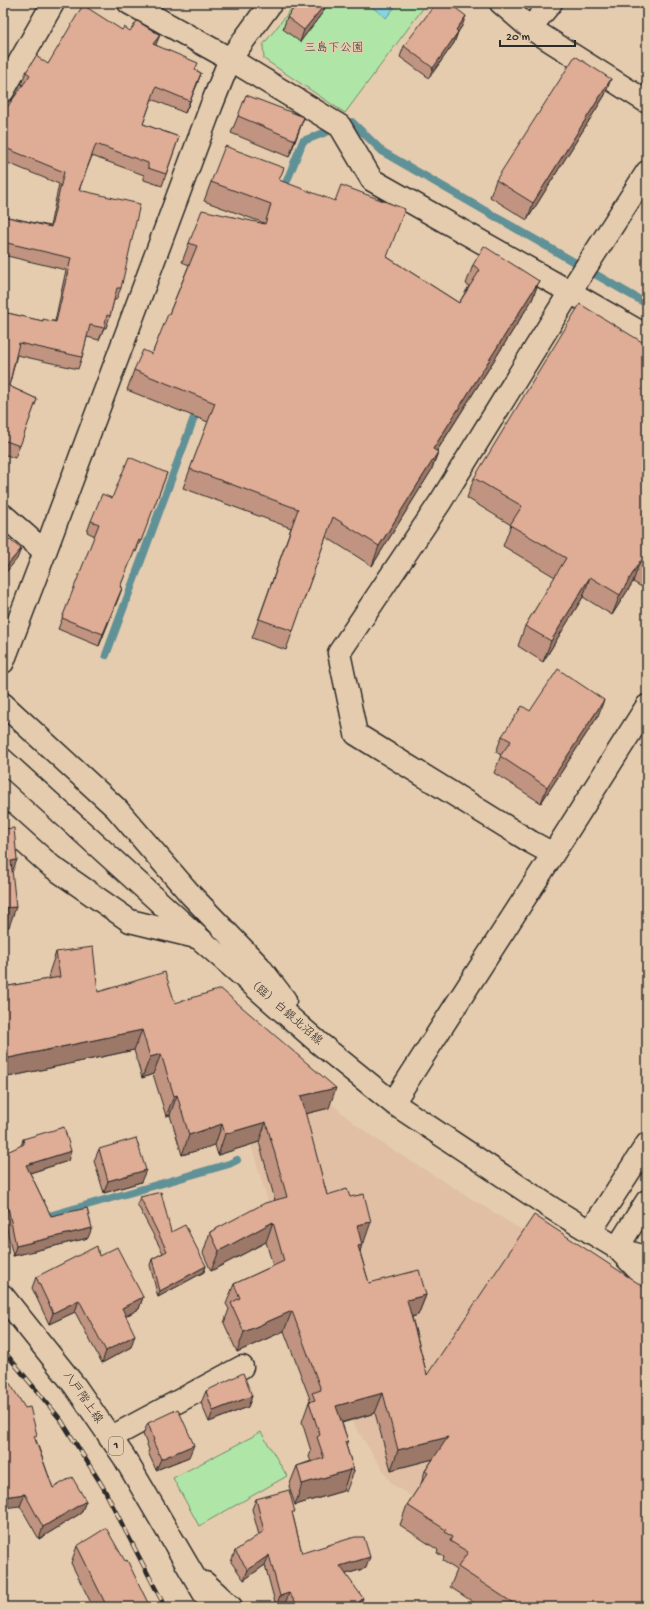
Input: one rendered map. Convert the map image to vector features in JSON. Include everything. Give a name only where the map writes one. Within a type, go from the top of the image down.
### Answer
[{"type":"street","points":[[3,91],[53,3]]},
{"type":"street","points":[[129,3],[230,59],[340,126],[372,180],[647,336]]},
{"type":"street","points":[[3,662],[230,59],[271,3]]},
{"type":"street","points":[[501,3],[530,28],[647,102]]},
{"type":"street","points":[[530,28],[551,3]]},
{"type":"street","points":[[553,854],[530,842],[356,734],[339,654],[441,501],[570,292],[647,172]]},
{"type":"street","points":[[3,515],[45,552]]},
{"type":"street","points":[[3,704],[116,808],[191,895],[259,966],[319,1043]]},
{"type":"street","points":[[393,1103],[647,706]]},
{"type":"street","name":"（臨）白銀北沼線","points":[[3,760],[319,1043],[393,1103],[553,1209],[617,1248]]},
{"type":"street","points":[[3,823],[51,866],[130,921],[200,938]]},
{"type":"street","points":[[590,1232],[647,1144]]},
{"type":"street","points":[[617,1248],[647,1201]]},
{"type":"street","points":[[617,1248],[647,1258]]},
{"type":"street","points":[[617,1248],[647,1279]]},
{"type":"street","name":"八戸階上線","points":[[3,1296],[75,1386],[124,1457],[212,1607]]},
{"type":"street","points":[[110,1438],[242,1367]]},
{"type":"street","name":"八戸階上線","points":[[188,1568],[230,1607]]},
{"type":"shaded area","points":[[206,996],[355,1124],[388,1147],[522,1230],[647,1311],[587,1607],[392,1484],[352,1422],[338,1376],[322,1381]]},
{"type":"green space","name":"三島下公園","points":[[296,3],[427,3],[345,113],[264,59],[263,45]]},
{"type":"green space","points":[[261,1432],[287,1476],[199,1526],[173,1478]]},
{"type":"water","points":[[367,3],[398,3],[386,18]]},
{"type":"building","points":[[298,3],[326,3],[304,30],[287,17]]},
{"type":"building","points":[[436,3],[449,3],[466,16],[456,30],[458,32],[433,68],[404,46]]},
{"type":"building","points":[[83,5],[122,30],[124,27],[130,31],[137,21],[160,35],[153,44],[198,63],[195,70],[201,73],[190,101],[156,87],[143,124],[179,137],[166,174],[148,168],[148,163],[96,144],[79,190],[140,204],[121,288],[117,288],[110,316],[107,315],[104,328],[90,325],[82,357],[19,343],[9,386],[37,399],[20,446],[3,440],[3,312],[43,321],[43,319],[56,322],[71,258],[3,242],[3,216],[51,227],[64,172],[3,147],[3,113],[30,75],[26,72],[36,56],[48,64]]},
{"type":"building","points":[[575,56],[611,79],[533,203],[496,180]]},
{"type":"building","points":[[246,95],[304,117],[295,140],[238,116]]},
{"type":"building","points":[[225,146],[284,168],[279,180],[335,201],[341,185],[405,209],[387,257],[459,303],[480,270],[473,265],[484,246],[539,281],[433,449],[438,452],[379,546],[333,517],[293,631],[259,619],[298,509],[190,469],[215,403],[134,370],[143,350],[152,354],[169,314],[197,246],[189,243],[202,210],[265,224],[271,204],[211,182]]},
{"type":"building","points":[[580,304],[647,345],[647,565],[640,561],[620,595],[590,577],[551,641],[525,626],[566,558],[510,525],[522,506],[474,478]]},
{"type":"building","points":[[129,457],[167,473],[141,541],[139,540],[120,587],[122,588],[103,634],[62,618],[99,524],[91,521],[102,494],[112,498]]},
{"type":"building","points":[[3,534],[21,549],[3,570]]},
{"type":"building","points":[[558,669],[604,700],[547,787],[500,756],[511,741],[502,736],[522,706],[530,711]]},
{"type":"building","points":[[14,828],[17,860],[11,861],[16,907],[3,908],[3,829]]},
{"type":"building","points":[[93,947],[98,992],[165,972],[175,1003],[221,989],[336,1088],[301,1096],[327,1195],[347,1189],[350,1197],[364,1194],[371,1222],[357,1225],[362,1245],[358,1246],[369,1283],[419,1270],[426,1295],[407,1300],[427,1375],[534,1215],[647,1289],[647,1607],[519,1607],[458,1567],[468,1552],[450,1541],[452,1537],[445,1532],[446,1530],[407,1505],[428,1473],[425,1471],[448,1437],[398,1450],[383,1393],[336,1406],[348,1441],[345,1442],[354,1471],[349,1469],[350,1470],[302,1484],[297,1466],[324,1458],[317,1437],[320,1435],[309,1402],[315,1400],[312,1393],[321,1390],[292,1311],[244,1332],[231,1303],[240,1298],[234,1284],[284,1261],[273,1222],[219,1251],[210,1232],[265,1203],[287,1197],[266,1122],[225,1134],[222,1124],[189,1135],[177,1095],[174,1096],[161,1054],[150,1057],[142,1030],[4,1059],[3,987],[60,977],[56,952]]},
{"type":"building","points":[[64,1127],[71,1151],[26,1165],[51,1216],[87,1208],[92,1228],[16,1246],[8,1207],[3,1209],[3,1154],[24,1144],[23,1139]]},
{"type":"building","points":[[136,1138],[146,1170],[108,1181],[99,1149]]},
{"type":"building","points":[[161,1192],[171,1232],[185,1225],[206,1266],[160,1291],[152,1259],[167,1251],[140,1197]]},
{"type":"building","points":[[97,1246],[99,1256],[117,1247],[143,1297],[122,1308],[135,1335],[106,1351],[79,1300],[53,1313],[36,1277]]},
{"type":"building","points":[[3,1372],[25,1408],[30,1407],[37,1435],[34,1436],[53,1488],[72,1477],[86,1501],[43,1527],[25,1494],[3,1497]]},
{"type":"building","points":[[243,1373],[252,1396],[213,1411],[206,1391]]},
{"type":"building","points":[[178,1409],[194,1445],[161,1459],[153,1441],[154,1440],[148,1423]]},
{"type":"building","points":[[289,1490],[295,1512],[292,1512],[302,1553],[355,1537],[364,1537],[370,1557],[340,1566],[363,1598],[359,1602],[363,1607],[299,1607],[289,1593],[280,1596],[269,1555],[248,1570],[235,1551],[264,1531],[256,1499]]},
{"type":"building","points":[[106,1528],[125,1561],[127,1560],[150,1607],[107,1607],[77,1546]]},
{"type":"waterway","points":[[282,193],[303,141],[352,122],[383,152],[647,304]]},
{"type":"waterway","points":[[106,655],[198,407]]},
{"type":"waterway","points":[[42,1218],[229,1164],[237,1160]]},
{"type":"railway","points":[[3,1350],[61,1420],[103,1487],[165,1607]]}]
